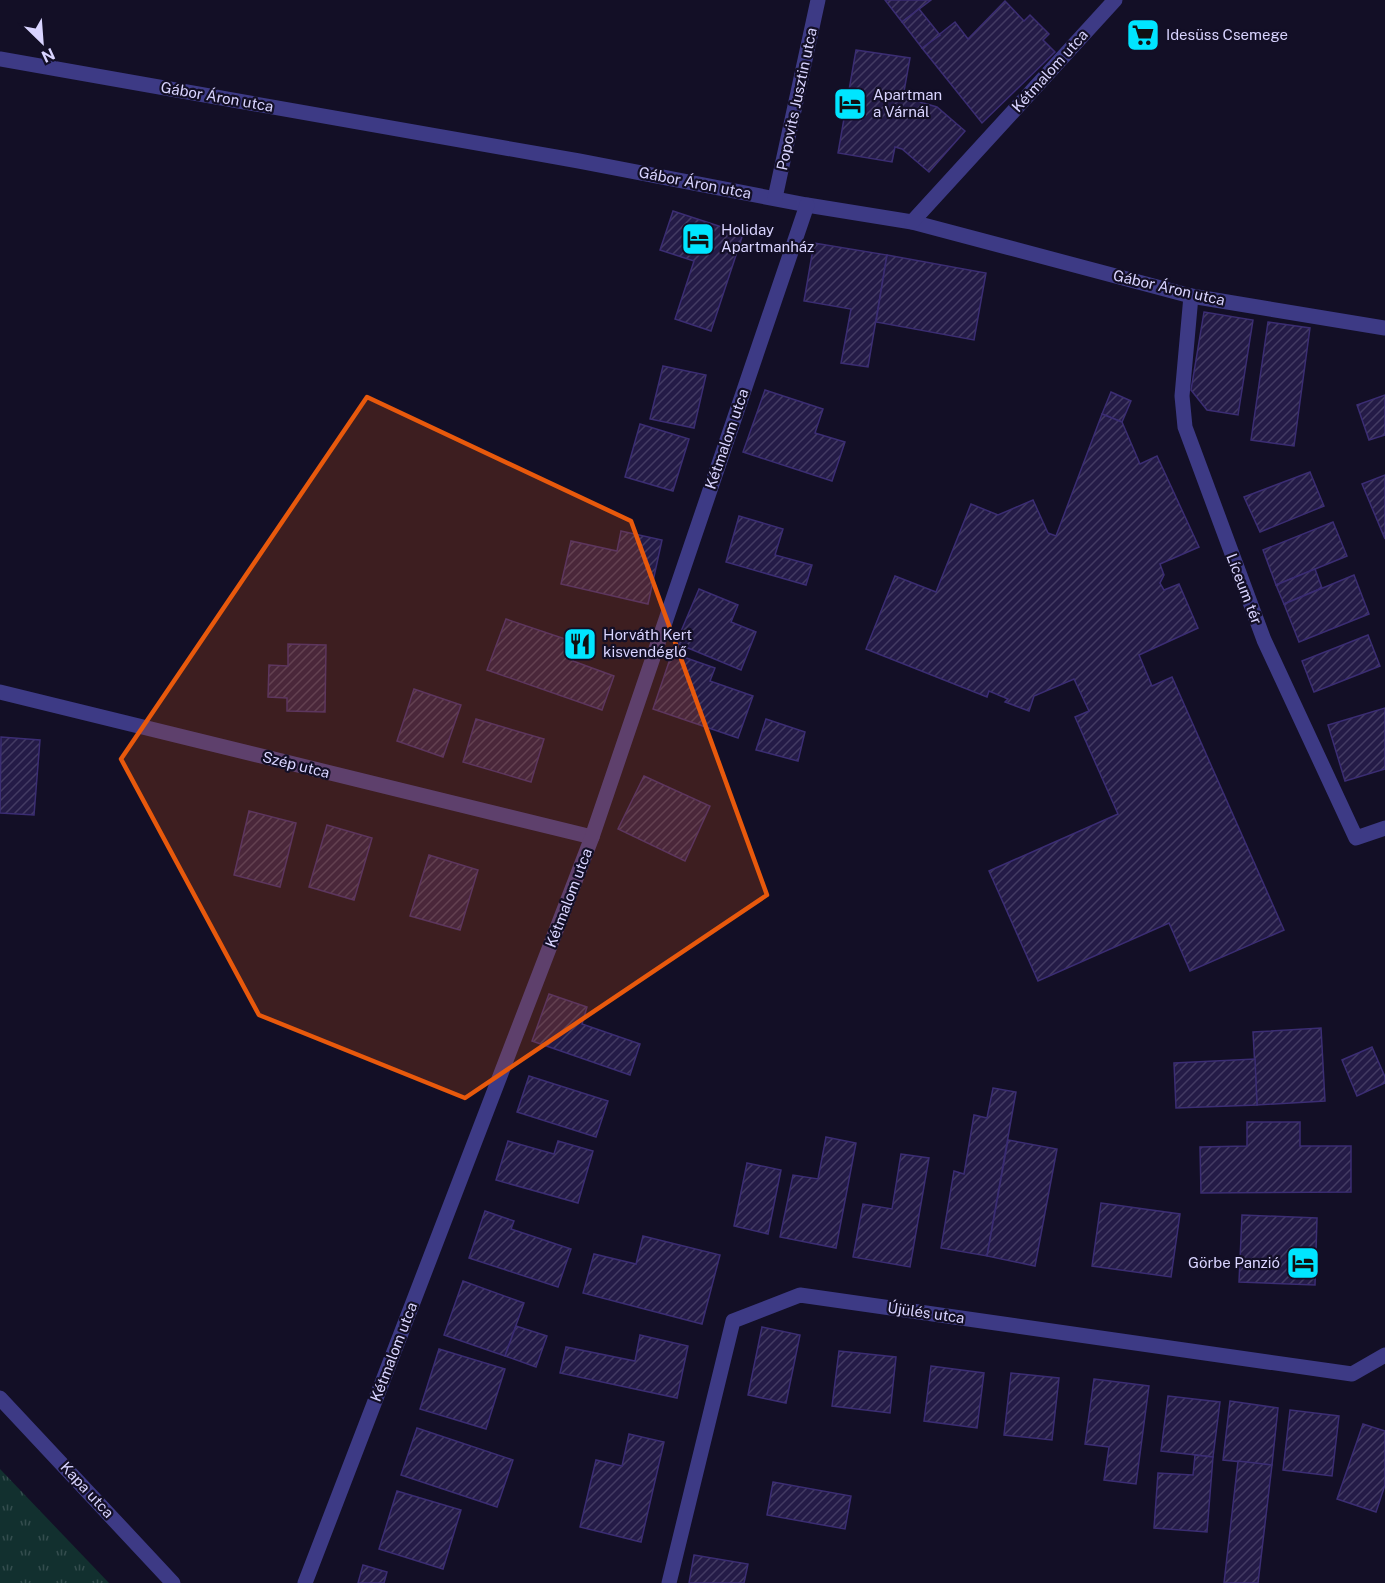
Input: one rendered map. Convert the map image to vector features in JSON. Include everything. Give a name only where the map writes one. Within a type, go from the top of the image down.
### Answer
[{"type":"street","name":"Popovits Jusztin utca","points":[[775,198],[818,0]]},
{"type":"street","name":"Kétmalom utca","points":[[912,222],[1115,0]]},
{"type":"street","name":"Gábor Áron utca","points":[[0,59],[912,222],[1191,296],[1385,328]]},
{"type":"street","name":"Kétmalom utca","points":[[305,1583],[592,837],[807,205]]},
{"type":"street","name":"Líceum tér","points":[[1191,296],[1182,396],[1185,427],[1230,552],[1264,640],[1356,838],[1385,828]]},
{"type":"street","name":"Szép utca","points":[[0,692],[592,837]]},
{"type":"street","name":"Újülés utca","points":[[669,1583],[733,1321],[800,1295],[1352,1374],[1385,1355]]},
{"type":"street","name":"Kapa utca","points":[[0,1398],[173,1583]]},
{"type":"highlighted area","points":[[367,397],[631,521],[767,895],[465,1098],[259,1015],[121,759]]},
{"type":"green space","points":[[0,1469],[109,1583],[0,1583]]},
{"type":"building","points":[[885,0],[931,0],[902,22]]},
{"type":"building","points":[[1005,1],[1024,21],[1030,15],[1049,34],[1043,40],[1055,52],[982,123],[922,48],[955,22],[968,39]]},
{"type":"building","points":[[919,9],[940,35],[922,48],[902,22]]},
{"type":"building","points":[[856,50],[910,58],[903,97],[937,107],[965,131],[929,172],[902,149],[895,147],[892,162],[838,153]]},
{"type":"building","points":[[673,211],[743,234],[711,331],[675,319],[694,261],[660,250]]},
{"type":"building","points":[[814,243],[887,255],[868,367],[841,363],[851,309],[804,301]]},
{"type":"building","points":[[887,255],[986,273],[974,340],[876,322]]},
{"type":"building","points":[[1204,312],[1253,320],[1238,415],[1207,410],[1191,390]]},
{"type":"building","points":[[1268,322],[1310,328],[1294,446],[1251,440]]},
{"type":"building","points":[[663,366],[706,375],[694,428],[650,419]]},
{"type":"building","points":[[765,390],[823,409],[815,433],[845,442],[832,481],[743,452]]},
{"type":"building","points":[[1111,392],[1131,401],[1122,422],[1102,414]]},
{"type":"building","points":[[1385,395],[1385,435],[1369,440],[1357,405]]},
{"type":"building","points":[[1102,414],[1122,422],[1140,464],[1157,456],[1199,547],[1160,564],[1164,575],[1160,583],[1164,590],[1179,584],[1198,628],[1139,655],[1152,686],[1172,677],[1284,930],[1190,971],[1169,923],[1038,981],[989,871],[1118,814],[1075,717],[1089,711],[1074,679],[1034,696],[1029,711],[1005,702],[1008,699],[989,691],[987,697],[866,649],[895,576],[936,592],[971,504],[998,515],[1033,500],[1048,533],[1056,536]]},
{"type":"building","points":[[640,424],[689,439],[673,491],[625,477]]},
{"type":"building","points":[[1310,472],[1324,506],[1260,532],[1244,497]]},
{"type":"building","points":[[1385,475],[1385,539],[1362,484]]},
{"type":"building","points":[[739,516],[783,529],[775,555],[812,565],[806,585],[726,562]]},
{"type":"building","points":[[1333,522],[1347,556],[1276,585],[1263,550]]},
{"type":"building","points":[[621,531],[662,540],[648,604],[561,584],[571,541],[617,551]]},
{"type":"building","points":[[1315,569],[1322,588],[1284,604],[1276,585]]},
{"type":"building","points":[[1354,575],[1369,614],[1299,642],[1284,604]]},
{"type":"building","points":[[699,589],[738,605],[731,622],[756,632],[741,670],[676,643]]},
{"type":"building","points":[[506,619],[580,644],[573,661],[614,676],[602,710],[487,670]]},
{"type":"building","points":[[1368,635],[1380,666],[1314,692],[1302,661]]},
{"type":"building","points":[[288,644],[326,645],[325,712],[287,711],[287,698],[268,697],[269,665],[288,666]]},
{"type":"building","points":[[672,653],[715,668],[710,681],[753,696],[738,738],[653,709]]},
{"type":"building","points":[[414,689],[461,705],[443,757],[397,741]]},
{"type":"building","points":[[1385,708],[1385,769],[1345,781],[1328,725]]},
{"type":"building","points":[[476,719],[544,739],[531,782],[463,762]]},
{"type":"building","points":[[766,719],[805,732],[798,761],[756,750]]},
{"type":"building","points":[[1,737],[40,740],[34,815],[0,813]]},
{"type":"building","points":[[644,776],[710,806],[685,861],[618,829]]},
{"type":"building","points":[[249,811],[296,823],[280,887],[234,875]]},
{"type":"building","points":[[327,825],[372,838],[354,900],[309,887]]},
{"type":"building","points":[[429,855],[478,870],[460,930],[410,916]]},
{"type":"building","points":[[549,994],[587,1007],[582,1024],[640,1044],[630,1075],[532,1041]]},
{"type":"building","points":[[1321,1028],[1325,1101],[1257,1105],[1253,1032]]},
{"type":"building","points":[[1372,1047],[1385,1077],[1385,1083],[1357,1096],[1342,1060]]},
{"type":"building","points":[[1255,1059],[1257,1105],[1176,1108],[1174,1063]]},
{"type":"building","points":[[529,1076],[608,1101],[596,1137],[517,1112]]},
{"type":"building","points":[[993,1088],[1016,1092],[987,1256],[941,1248],[954,1171],[964,1174],[974,1115],[987,1118]]},
{"type":"building","points":[[1247,1122],[1300,1122],[1300,1146],[1351,1146],[1351,1192],[1201,1193],[1200,1147],[1247,1146]]},
{"type":"building","points":[[826,1137],[856,1143],[836,1248],[780,1237],[793,1175],[818,1179]]},
{"type":"building","points":[[1008,1140],[1057,1149],[1035,1266],[987,1256]]},
{"type":"building","points":[[508,1141],[554,1154],[558,1141],[593,1151],[578,1203],[496,1180]]},
{"type":"building","points":[[901,1154],[929,1158],[910,1267],[853,1257],[863,1204],[892,1209]]},
{"type":"building","points":[[747,1163],[781,1170],[768,1234],[734,1226]]},
{"type":"building","points":[[1101,1203],[1180,1214],[1171,1277],[1092,1266]]},
{"type":"building","points":[[485,1211],[514,1221],[511,1229],[571,1249],[558,1287],[469,1258]]},
{"type":"building","points":[[1242,1215],[1317,1218],[1315,1285],[1239,1282]]},
{"type":"building","points":[[643,1236],[720,1255],[702,1324],[583,1293],[594,1254],[636,1264]]},
{"type":"building","points":[[463,1281],[524,1303],[505,1356],[444,1335]]},
{"type":"building","points":[[516,1326],[547,1336],[536,1367],[505,1356]]},
{"type":"building","points":[[762,1327],[800,1335],[786,1403],[748,1395]]},
{"type":"building","points":[[640,1335],[688,1346],[677,1398],[560,1373],[566,1347],[635,1361]]},
{"type":"building","points":[[439,1349],[505,1369],[486,1429],[420,1409]]},
{"type":"building","points":[[839,1351],[896,1357],[890,1413],[832,1406]]},
{"type":"building","points":[[931,1366],[984,1373],[977,1428],[924,1421]]},
{"type":"building","points":[[1011,1373],[1059,1378],[1052,1440],[1004,1435]]},
{"type":"building","points":[[1094,1379],[1149,1386],[1136,1484],[1104,1480],[1109,1447],[1085,1444]]},
{"type":"building","points":[[1168,1396],[1220,1402],[1213,1457],[1161,1451]]},
{"type":"building","points":[[1230,1401],[1278,1408],[1272,1465],[1223,1460]]},
{"type":"building","points":[[1290,1410],[1339,1416],[1332,1476],[1283,1470]]},
{"type":"building","points":[[1363,1424],[1385,1431],[1385,1485],[1376,1512],[1337,1499]]},
{"type":"building","points":[[417,1428],[513,1460],[497,1507],[401,1475]]},
{"type":"building","points":[[629,1434],[664,1442],[641,1542],[580,1527],[596,1460],[622,1466]]},
{"type":"building","points":[[1195,1455],[1213,1457],[1207,1532],[1154,1528],[1158,1473],[1193,1475]]},
{"type":"building","points":[[1238,1461],[1272,1465],[1258,1583],[1224,1583]]},
{"type":"building","points":[[773,1482],[851,1496],[845,1529],[767,1515]]},
{"type":"building","points":[[397,1491],[461,1510],[443,1569],[379,1549]]},
{"type":"building","points":[[694,1555],[748,1564],[744,1583],[689,1583]]},
{"type":"building","points":[[363,1565],[387,1572],[384,1583],[358,1583]]},
{"type":"place","name":"Idesüss Csemege","points":[[1143,35]]},
{"type":"place","name":"Apartman a Várnál","points":[[850,104]]},
{"type":"place","name":"Holiday Apartmanház","points":[[698,239]]},
{"type":"place","name":"Horváth Kert kisvendéglő","points":[[580,644]]},
{"type":"place","name":"Görbe Panzió","points":[[1303,1263]]}]
